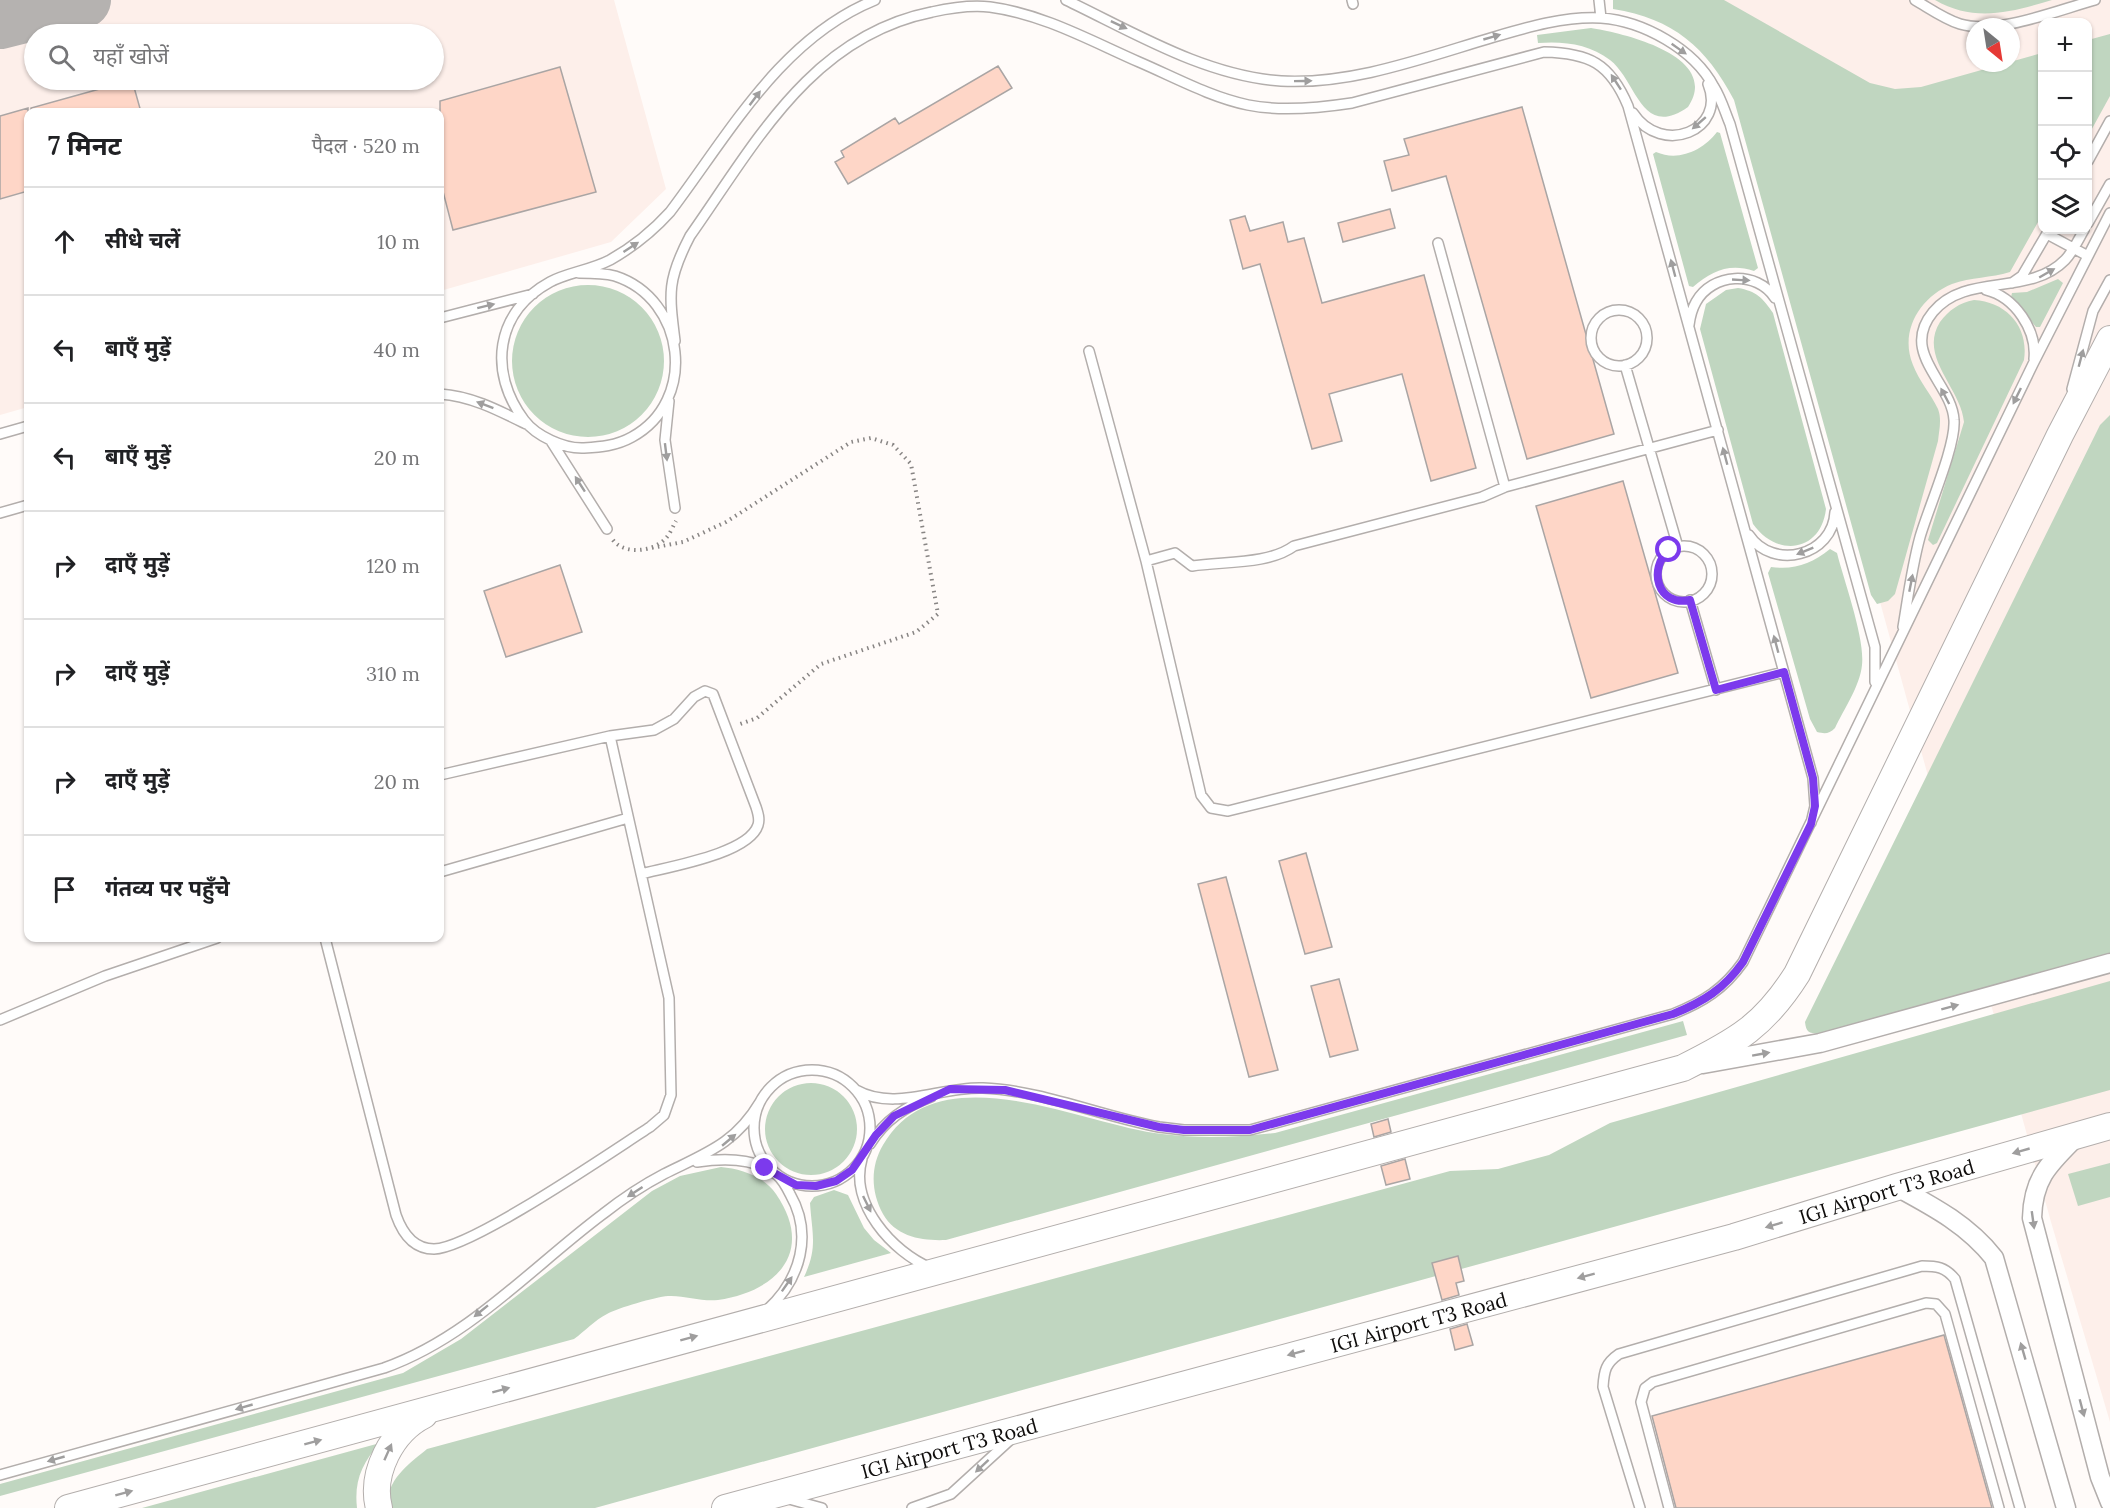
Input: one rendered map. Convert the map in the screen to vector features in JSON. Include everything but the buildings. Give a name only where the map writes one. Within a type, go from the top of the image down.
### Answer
[{"type":"main road","points":[[68,1508],[1683,1068],[1726,1047],[1755,1027],[1779,1003],[1797,974],[2060,435],[2108,346]]},
{"type":"main road","name":"IGI Airport T3 Road","points":[[725,1508],[1734,1237],[2110,1126]]},
{"type":"main road","points":[[379,1508],[380,1470],[392,1443],[413,1421],[440,1407]]},
{"type":"street","points":[[1683,1068],[1820,1043],[2110,963]]},
{"type":"street","points":[[2077,1135],[2046,1168],[2036,1184],[2032,1199],[2032,1218],[2100,1477],[2110,1502]]},
{"type":"street","points":[[1898,1187],[1956,1220],[1979,1238],[1994,1257],[2066,1508]]},
{"type":"lane","points":[[528,425],[510,402],[501,374],[501,345],[512,317],[533,294],[552,280],[579,273],[635,245],[654,229],[670,213],[780,65],[811,36],[839,18],[875,0]]},
{"type":"lane","points":[[1066,0],[1205,64],[1224,71],[1280,81],[1320,80],[1355,75],[1540,24],[1601,18],[1652,33],[1688,55],[1714,86],[1730,124],[1875,647],[1877,674],[1872,696]]},
{"type":"lane","points":[[1599,0],[1601,18]]},
{"type":"lane","points":[[1915,0],[1959,24],[1975,26],[2015,22],[2095,0]]},
{"type":"lane","points":[[675,508],[665,440],[670,396],[677,369],[669,297],[671,275],[690,236],[795,90],[840,52],[882,28],[912,16],[948,8],[988,7],[1019,12],[1052,23],[1218,97],[1250,106],[1299,108],[1352,103],[1544,52],[1576,54],[1602,66],[1614,76],[1639,123],[1652,132],[1667,137],[1682,135],[1698,127],[1706,118],[1712,103],[1711,90],[1703,71]]},
{"type":"lane","points":[[1628,106],[1813,778],[1815,806],[1811,824]]},
{"type":"lane","points":[[2092,154],[2110,121]]},
{"type":"lane","points":[[2092,216],[2110,184]]},
{"type":"lane","points":[[0,1475],[384,1368],[423,1352],[456,1331],[604,1213],[663,1175],[721,1146],[748,1122],[771,1087],[787,1076],[805,1071],[824,1071],[842,1078],[868,1097],[887,1101],[950,1089],[1005,1090],[1159,1127],[1184,1130],[1250,1130],[1673,1014],[1714,994],[1730,980],[1743,962],[2033,364],[2110,213]]},
{"type":"lane","points":[[2007,285],[2022,276],[2047,234]]},
{"type":"lane","points":[[2051,234],[2088,256]]},
{"type":"lane","points":[[1900,641],[1919,540],[1954,423],[1948,403],[1927,365],[1923,350],[1925,324],[1944,302],[1961,292],[2007,285],[2046,275],[2067,258],[2082,234]]},
{"type":"lane","points":[[1438,243],[1505,487]]},
{"type":"lane","points":[[579,273],[616,276],[643,290],[663,313],[675,341]]},
{"type":"lane","points":[[1689,327],[1696,302],[1705,291],[1729,279],[1742,278],[1764,286],[1779,304]]},
{"type":"lane","points":[[2060,435],[2093,311],[2110,280]]},
{"type":"lane","points":[[1977,289],[2002,296],[2019,314],[2033,338],[2033,364]]},
{"type":"lane","points":[[444,317],[533,294]]},
{"type":"lane","points":[[1613,311],[1630,312],[1643,324],[1646,332],[1644,351],[1638,358],[1625,364],[1611,365],[1602,360],[1592,345],[1591,336],[1598,320],[1613,311]]},
{"type":"lane","points":[[1089,351],[1146,561],[1201,795],[1211,808],[1218,811],[1784,672]]},
{"type":"lane","points":[[1625,364],[1678,547]]},
{"type":"lane","points":[[444,395],[493,407],[528,425],[551,441],[578,448],[606,447],[632,437],[654,419],[670,396]]},
{"type":"lane","points":[[0,434],[24,427]]},
{"type":"lane","points":[[1146,561],[1175,554],[1192,566],[1227,561],[1240,563],[1286,552],[1294,546],[1482,497],[1505,487],[1648,447],[1718,430]]},
{"type":"lane","points":[[551,441],[607,529]]},
{"type":"lane","points":[[0,513],[24,506]]},
{"type":"lane","points":[[1745,528],[1763,550],[1777,556],[1792,556],[1810,551],[1823,542],[1834,522],[1835,507]]},
{"type":"lane","points":[[1678,547],[1695,548],[1703,553],[1711,568],[1708,586],[1702,594],[1690,600],[1676,600],[1667,596],[1657,581],[1658,563],[1663,556],[1678,547]]},
{"type":"lane","points":[[1690,600],[1716,690]]},
{"type":"lane","points":[[444,774],[663,726],[674,719],[694,697],[705,691],[713,694],[728,728],[759,816],[758,825],[753,834],[720,853],[641,874]]},
{"type":"lane","points":[[326,942],[400,1228],[409,1240],[419,1246],[432,1249],[445,1247],[483,1231],[650,1127],[664,1115],[671,1095],[669,998],[610,736]]},
{"type":"lane","points":[[444,871],[628,818]]},
{"type":"lane","points":[[0,1020],[105,976],[205,942]]},
{"type":"lane","points":[[686,1164],[716,1159],[736,1160],[765,1168],[796,1185],[826,1184],[836,1181],[852,1170],[883,1125],[894,1116],[950,1089]]},
{"type":"lane","points":[[856,1090],[865,1105],[870,1121],[870,1138],[858,1176],[859,1186],[882,1230],[920,1263],[931,1268],[949,1267]]},
{"type":"lane","points":[[745,1323],[762,1314],[774,1303],[796,1272],[802,1257],[801,1221],[795,1203],[778,1176],[762,1157],[754,1134],[755,1118],[760,1102]]},
{"type":"lane","points":[[1640,1508],[1603,1387],[1604,1372],[1608,1361],[1619,1354],[1922,1266],[1936,1266],[1948,1270],[1955,1279],[2020,1508]]},
{"type":"lane","points":[[1669,1508],[1641,1402],[1645,1388],[1653,1382],[1926,1303],[1936,1304],[1945,1314],[1999,1508]]},
{"type":"lane","points":[[912,1508],[951,1494],[1024,1426]]},
{"type":"lane","points":[[773,1494],[822,1508]]},
{"type":"path","points":[[607,529],[615,543],[631,550],[683,542],[726,522],[851,442],[871,438],[893,445],[911,464],[938,614],[916,632],[821,664],[757,718],[728,728]]},
{"type":"path","points":[[646,549],[665,540],[676,522],[675,508]]},
{"type":"shaded area","points":[[0,0],[614,0],[666,189],[611,242],[444,290],[444,108],[24,108],[24,408],[0,415]]},
{"type":"shaded area","points":[[1714,0],[2110,0],[2110,1422],[2051,1222]]},
{"type":"green space","points":[[1613,0],[1724,0],[1870,83],[1895,89],[1921,87],[1974,72],[2020,72],[2020,59],[2038,54],[2038,222],[2010,272],[1959,282],[1941,290],[1922,306],[1911,328],[1909,352],[1918,377],[1938,409],[1940,425],[1938,441],[1895,594],[1888,601],[1877,604],[1871,595],[1734,100],[1712,65],[1686,38],[1654,20],[1613,9]]},
{"type":"green space","points":[[1935,0],[2052,0],[2008,11],[1979,13],[1950,7]]},
{"type":"green space","points":[[1591,28],[1645,42],[1681,61],[1692,74],[1695,89],[1688,107],[1672,115],[1660,117],[1650,112],[1642,104],[1619,69],[1594,50],[1576,45],[1538,43],[1537,35]]},
{"type":"green space","points":[[2110,34],[2110,96],[2092,129],[2092,72],[2092,39]]},
{"type":"green space","points":[[1717,132],[1720,133],[1758,268],[1754,271],[1737,268],[1721,270],[1693,287],[1689,286],[1653,154],[1656,152],[1673,156],[1682,155],[1698,149]]},
{"type":"green space","points":[[2058,279],[2063,283],[2040,327],[2036,327],[2011,297],[2012,293],[2027,292]]},
{"type":"green space","points":[[588,285],[603,286],[617,291],[642,307],[658,332],[663,346],[663,376],[658,390],[642,415],[617,431],[603,436],[588,437],[573,436],[559,431],[534,415],[518,390],[513,376],[512,361],[513,346],[518,332],[534,307],[559,291],[573,286]]},
{"type":"green space","points":[[1738,288],[1759,296],[1773,313],[1826,509],[1816,534],[1807,542],[1797,545],[1785,546],[1774,542],[1763,535],[1753,524],[1700,329],[1706,304],[1726,290]]},
{"type":"green space","points":[[1974,300],[1996,306],[2013,318],[2023,337],[2024,360],[1937,543],[1933,545],[1928,540],[1964,422],[1956,397],[1937,360],[1934,348],[1935,335],[1940,322],[1951,311],[1959,305]]},
{"type":"green space","points":[[2110,415],[2110,954],[1818,1034],[1810,1032],[1805,1022],[2100,425]]},
{"type":"green space","points":[[1830,549],[1837,553],[1853,609],[1860,640],[1862,665],[1855,689],[1835,728],[1825,733],[1817,732],[1810,719],[1768,573],[1771,567],[1788,568],[1809,562]]},
{"type":"green space","points":[[2110,981],[2110,1090],[595,1508],[389,1508],[390,1490],[399,1474],[427,1449],[1450,1171],[1498,1169],[1549,1155],[1610,1123]]},
{"type":"green space","points":[[1683,1021],[1687,1035],[946,1240],[928,1240],[910,1236],[895,1228],[883,1214],[874,1188],[874,1171],[883,1145],[907,1117],[939,1102],[974,1097],[1013,1100],[1129,1128],[1176,1136],[1219,1137],[1275,1133]]},
{"type":"green space","points":[[811,1083],[829,1087],[843,1097],[853,1111],[857,1129],[853,1147],[843,1161],[829,1171],[811,1175],[793,1171],[779,1161],[769,1147],[765,1129],[769,1111],[779,1097],[793,1087]]},
{"type":"green space","points":[[2110,1163],[2110,1197],[2078,1206],[2068,1174]]},
{"type":"green space","points":[[721,1167],[744,1172],[765,1182],[776,1194],[787,1215],[792,1233],[791,1250],[784,1265],[773,1278],[758,1288],[718,1300],[668,1296],[646,1301],[607,1314],[574,1339],[0,1496],[0,1484],[403,1373],[461,1339],[652,1191],[680,1176]]},
{"type":"green space","points":[[834,1190],[848,1195],[864,1228],[874,1240],[891,1253],[804,1277],[813,1249],[810,1203],[814,1197]]},
{"type":"green space","points":[[380,1443],[368,1458],[358,1481],[357,1508],[142,1508]]},
{"type":"taxiway","points":[[0,21],[83,0]]},
{"type":"route","points":[[765,1168],[796,1185],[816,1186],[836,1181],[852,1170],[883,1125],[894,1116],[907,1107],[950,1089],[1005,1090],[1159,1127],[1184,1130],[1250,1130],[1673,1014],[1694,1006],[1714,994],[1730,980],[1743,962],[1811,824],[1815,806],[1815,791],[1784,672],[1716,690],[1690,600],[1676,600],[1667,596],[1657,581],[1658,563],[1669,550]]}]
